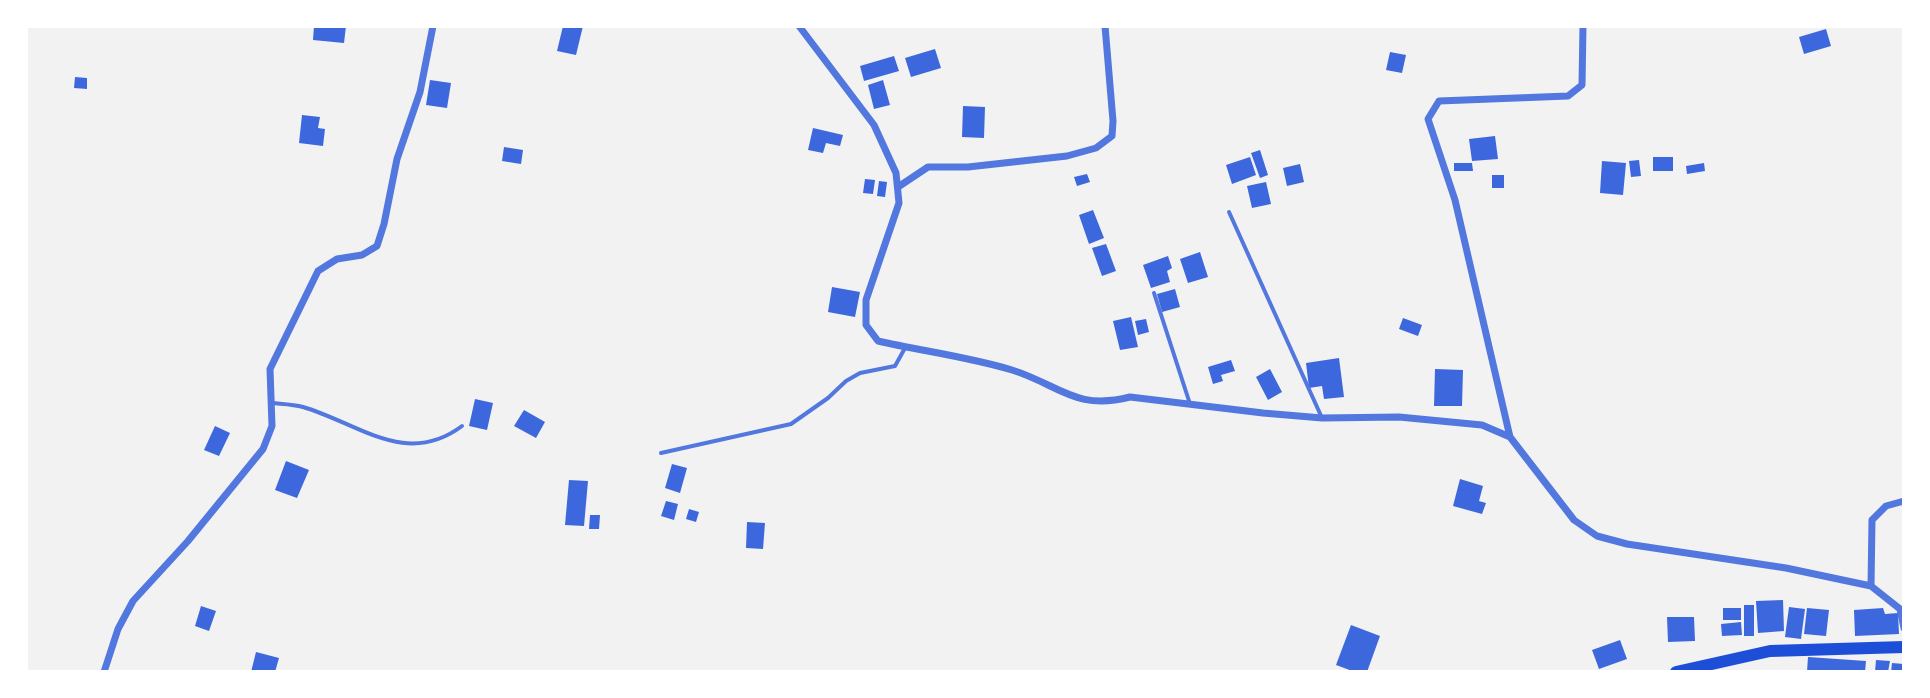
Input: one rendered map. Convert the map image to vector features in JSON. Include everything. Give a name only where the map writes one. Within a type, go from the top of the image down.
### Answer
[{"type":"main road","points":[[1676,672],[1770,651],[1904,647]]},
{"type":"street","points":[[104,672],[118,629],[133,601],[188,541],[263,449],[272,426],[270,369],[318,271],[337,259],[362,255],[377,246],[397,159],[420,92],[433,26]]},
{"type":"street","points":[[799,26],[874,125],[896,173],[899,203],[866,300],[866,325],[878,341],[1013,370],[1053,389],[1093,402],[1111,402],[1130,397],[1322,418],[1399,417],[1482,425],[1510,437]]},
{"type":"street","points":[[898,187],[928,167],[968,167],[1067,156],[1096,148],[1112,136],[1105,26]]},
{"type":"street","points":[[1583,26],[1582,85],[1568,96],[1439,101],[1428,119],[1455,200],[1510,437],[1574,520],[1597,536],[1627,544],[1786,568],[1871,586],[1900,609],[1904,628]]},
{"type":"street","points":[[1871,586],[1872,520],[1886,506],[1904,501]]},
{"type":"lane","points":[[1229,212],[1322,418]]},
{"type":"lane","points":[[1154,293],[1190,404]]},
{"type":"lane","points":[[661,453],[791,424],[860,373],[895,366],[905,348]]},
{"type":"lane","points":[[272,403],[301,406],[393,443],[434,440],[449,436],[462,426]]},
{"type":"building","points":[[314,26],[346,26],[344,43],[313,40]]},
{"type":"building","points":[[563,26],[583,26],[576,55],[557,51]]},
{"type":"building","points":[[1826,29],[1831,46],[1804,54],[1799,37]]},
{"type":"building","points":[[935,49],[941,68],[911,77],[905,58]]},
{"type":"building","points":[[1390,52],[1406,55],[1402,73],[1386,70]]},
{"type":"building","points":[[894,56],[899,71],[864,81],[860,66]]},
{"type":"building","points":[[75,77],[87,78],[87,89],[74,88]]},
{"type":"building","points":[[430,80],[451,83],[447,108],[426,105]]},
{"type":"building","points":[[883,80],[890,105],[874,109],[868,85]]},
{"type":"building","points":[[963,106],[985,107],[984,138],[962,137]]},
{"type":"building","points":[[302,115],[320,117],[318,128],[325,129],[323,146],[299,143]]},
{"type":"building","points":[[813,128],[843,135],[840,146],[826,143],[823,153],[808,150]]},
{"type":"building","points":[[1495,136],[1498,159],[1472,161],[1469,139]]},
{"type":"building","points":[[504,147],[523,150],[521,164],[502,161]]},
{"type":"building","points":[[1260,150],[1268,175],[1260,178],[1251,153]]},
{"type":"building","points":[[1250,157],[1256,175],[1232,184],[1226,165]]},
{"type":"building","points":[[1653,157],[1673,157],[1673,171],[1653,171]]},
{"type":"building","points":[[1639,160],[1641,176],[1631,177],[1629,161]]},
{"type":"building","points":[[1602,161],[1626,163],[1623,195],[1600,193]]},
{"type":"building","points":[[1454,163],[1472,163],[1473,171],[1454,171]]},
{"type":"building","points":[[1704,163],[1705,171],[1687,174],[1686,166]]},
{"type":"building","points":[[1300,164],[1304,182],[1287,186],[1283,168]]},
{"type":"building","points":[[1087,174],[1090,182],[1077,186],[1074,177]]},
{"type":"building","points":[[1492,175],[1504,175],[1504,188],[1492,188]]},
{"type":"building","points":[[865,179],[875,180],[873,194],[863,193]]},
{"type":"building","points":[[879,181],[887,182],[885,197],[877,196]]},
{"type":"building","points":[[1266,182],[1271,204],[1252,208],[1247,186]]},
{"type":"building","points":[[1093,210],[1104,238],[1089,244],[1079,215]]},
{"type":"building","points":[[1106,244],[1116,271],[1102,276],[1092,248]]},
{"type":"building","points":[[1200,252],[1208,277],[1188,283],[1180,259]]},
{"type":"building","points":[[1168,256],[1172,268],[1167,271],[1170,282],[1151,288],[1143,265]]},
{"type":"building","points":[[832,287],[860,292],[855,317],[828,312]]},
{"type":"building","points":[[1175,289],[1180,307],[1162,312],[1157,294]]},
{"type":"building","points":[[1131,317],[1138,347],[1120,350],[1113,321]]},
{"type":"building","points":[[1403,318],[1422,325],[1418,336],[1399,329]]},
{"type":"building","points":[[1146,319],[1149,332],[1138,335],[1135,321]]},
{"type":"building","points":[[1339,358],[1344,397],[1324,399],[1322,386],[1309,388],[1306,363]]},
{"type":"building","points":[[1231,360],[1235,371],[1221,375],[1223,381],[1213,384],[1208,367]]},
{"type":"building","points":[[1270,369],[1282,392],[1268,400],[1256,377]]},
{"type":"building","points":[[1435,369],[1463,370],[1462,406],[1434,406]]},
{"type":"building","points":[[475,399],[493,403],[487,430],[469,426]]},
{"type":"building","points":[[524,410],[545,422],[536,438],[514,426]]},
{"type":"building","points":[[215,426],[230,433],[219,456],[204,450]]},
{"type":"building","points":[[286,461],[309,470],[297,498],[275,490]]},
{"type":"building","points":[[672,464],[687,468],[680,493],[665,488]]},
{"type":"building","points":[[1460,479],[1483,486],[1479,501],[1486,503],[1482,514],[1453,506]]},
{"type":"building","points":[[569,480],[588,481],[584,526],[565,525]]},
{"type":"building","points":[[666,501],[678,504],[674,520],[661,516]]},
{"type":"building","points":[[689,509],[699,512],[696,522],[686,519]]},
{"type":"building","points":[[590,515],[600,515],[599,529],[589,529]]},
{"type":"building","points":[[747,522],[765,523],[763,549],[746,548]]},
{"type":"building","points":[[1783,600],[1784,631],[1758,633],[1756,601]]},
{"type":"building","points":[[1744,605],[1754,605],[1754,636],[1744,636]]},
{"type":"building","points":[[201,606],[216,611],[209,631],[195,626]]},
{"type":"building","points":[[1789,607],[1805,609],[1801,639],[1785,637]]},
{"type":"building","points":[[1723,608],[1741,608],[1741,620],[1723,620]]},
{"type":"building","points":[[1807,608],[1829,610],[1826,636],[1804,634]]},
{"type":"building","points":[[1883,608],[1885,614],[1898,613],[1899,634],[1855,636],[1854,610]]},
{"type":"building","points":[[1667,617],[1694,617],[1695,641],[1668,642]]},
{"type":"building","points":[[1741,622],[1742,635],[1722,636],[1721,624]]},
{"type":"building","points":[[1351,625],[1380,636],[1367,672],[1355,672],[1336,665]]},
{"type":"building","points":[[1620,640],[1627,659],[1599,669],[1592,650]]},
{"type":"building","points":[[256,652],[279,658],[275,672],[251,672]]},
{"type":"building","points":[[1808,657],[1866,661],[1865,672],[1807,672]]},
{"type":"building","points":[[1876,660],[1890,661],[1888,672],[1875,672]]},
{"type":"building","points":[[1892,663],[1904,664],[1904,672],[1891,672]]}]
